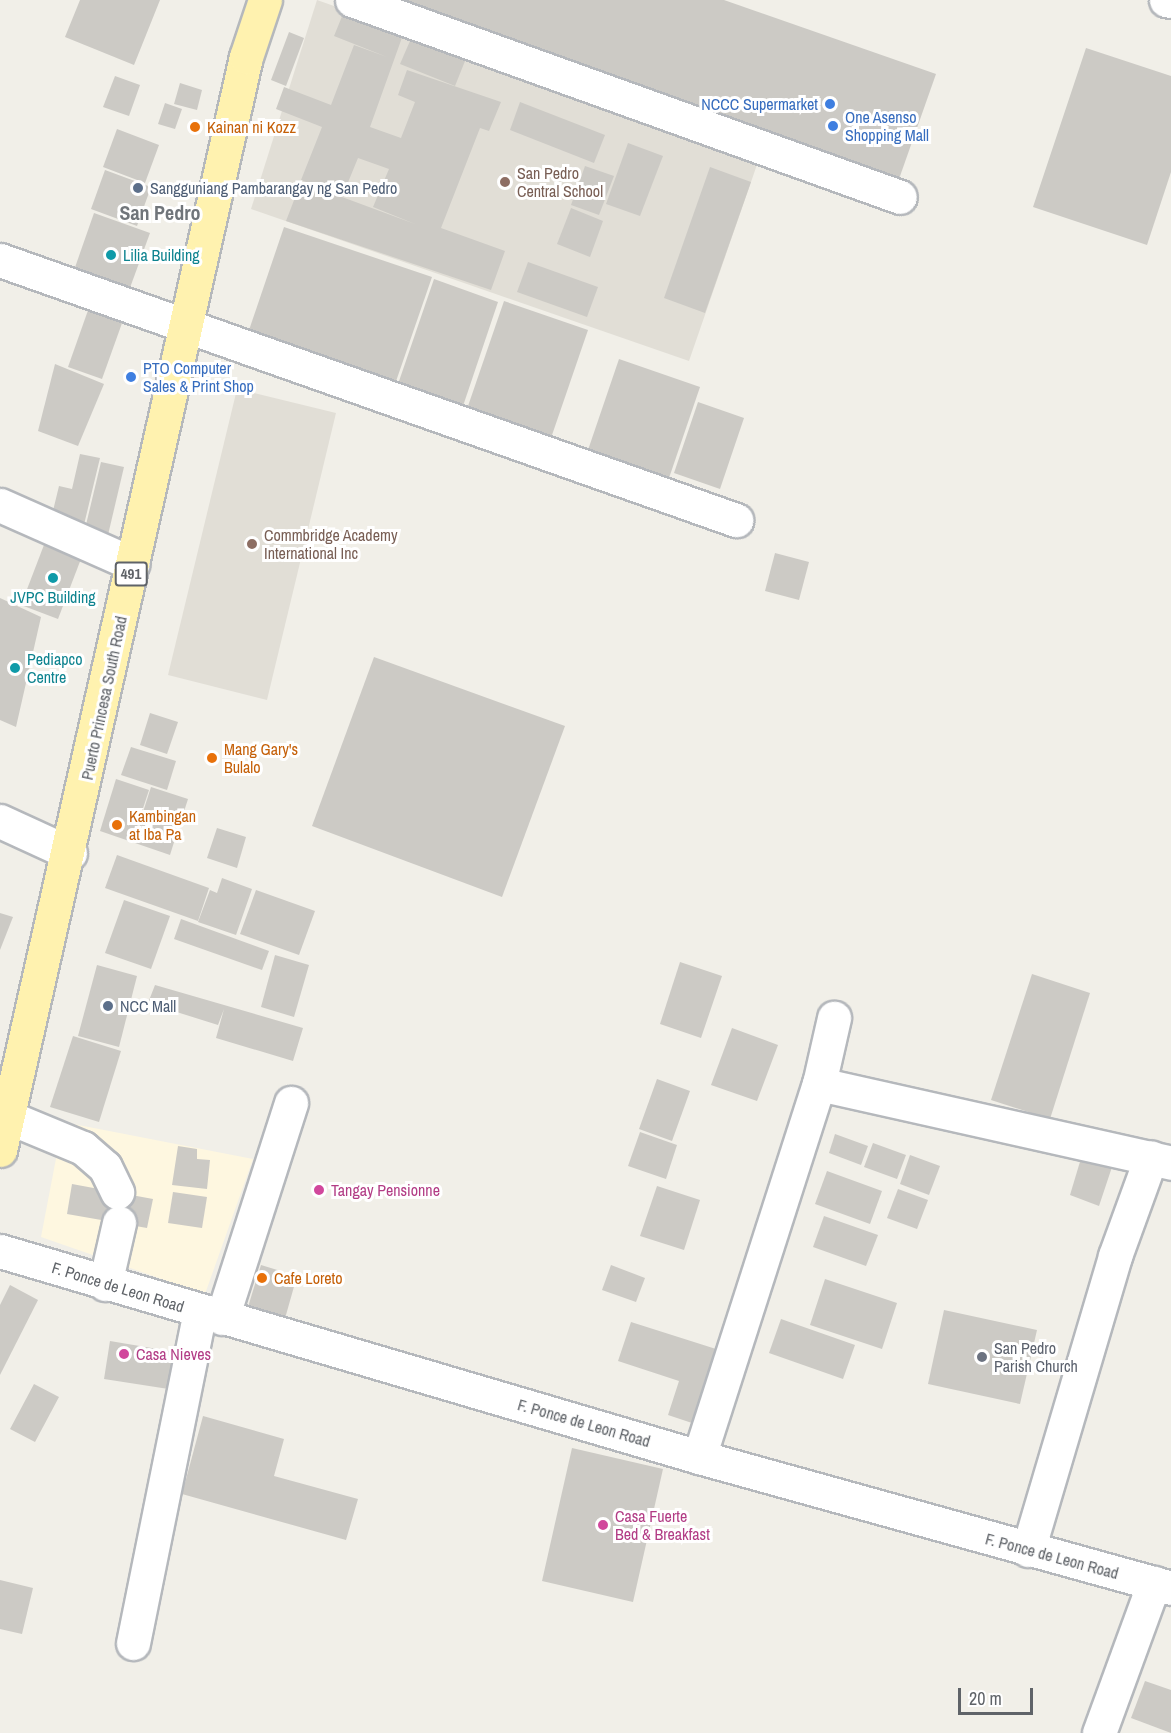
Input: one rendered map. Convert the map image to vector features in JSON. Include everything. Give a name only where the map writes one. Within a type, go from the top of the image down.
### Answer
[{"type":"main road","name":"Puerto Princesa South Road","points":[[0,1150],[70,854],[246,57],[265,0]]},
{"type":"street","points":[[352,0],[900,197]]},
{"type":"street","points":[[1166,0],[1171,2]]},
{"type":"street","points":[[0,260],[736,520]]},
{"type":"street","points":[[0,506],[134,564]]},
{"type":"street","points":[[0,821],[70,854]]},
{"type":"street","points":[[699,1457],[819,1084],[834,1018]]},
{"type":"street","points":[[819,1084],[1161,1160],[1115,1256],[1028,1550]]},
{"type":"street","points":[[133,1643],[211,1314],[291,1103]]},
{"type":"street","points":[[8,1117],[83,1148],[105,1167],[118,1208],[105,1284]]},
{"type":"street","name":"F. Ponce de Leon Road","points":[[0,1251],[105,1284],[699,1457],[1163,1586]]},
{"type":"street","points":[[1099,1733],[1163,1586]]},
{"type":"shaded area","name":"San Pedro Central School","points":[[317,0],[760,156],[689,361],[251,209]]},
{"type":"shaded area","name":"Commbridge Academy International Inc","points":[[237,389],[336,413],[267,700],[168,675]]},
{"type":"shaded area","points":[[63,1122],[253,1159],[205,1294],[41,1237]]},
{"type":"building","points":[[80,0],[160,0],[134,65],[65,37]]},
{"type":"building","name":"One Asenso Shopping Mall","points":[[388,0],[724,0],[936,74],[899,179]]},
{"type":"building","points":[[345,9],[404,32],[370,127],[401,138],[415,102],[398,95],[407,70],[501,102],[489,131],[480,128],[441,228],[505,251],[491,290],[286,221],[301,182],[334,193],[301,180],[322,127],[276,109],[284,87],[331,105],[354,45],[387,57],[334,36]],"holes":[[[358,158],[389,169],[373,207],[415,224],[342,197]]]},
{"type":"building","points":[[289,32],[304,38],[286,86],[271,80]]},
{"type":"building","points":[[413,34],[467,56],[455,86],[400,64]]},
{"type":"building","points":[[1086,48],[1171,76],[1171,172],[1147,245],[1033,207]]},
{"type":"building","points":[[115,76],[140,85],[129,116],[103,107]]},
{"type":"building","points":[[180,83],[202,90],[197,110],[174,104]]},
{"type":"building","points":[[520,102],[605,135],[594,163],[510,130]]},
{"type":"building","points":[[165,103],[182,109],[175,129],[158,124]]},
{"type":"building","points":[[117,129],[159,145],[145,183],[103,167]]},
{"type":"building","points":[[628,143],[663,156],[640,216],[606,204]]},
{"type":"building","points":[[585,166],[614,176],[599,215],[571,205]]},
{"type":"building","points":[[710,167],[751,182],[705,313],[664,298]]},
{"type":"building","points":[[105,170],[151,187],[137,226],[91,209]]},
{"type":"building","points":[[571,208],[603,221],[590,257],[557,244]]},
{"type":"building","name":"Lilia Building","points":[[94,213],[150,233],[127,296],[72,276]]},
{"type":"building","points":[[284,227],[432,277],[393,390],[246,339]]},
{"type":"building","points":[[528,262],[598,287],[587,317],[517,292]]},
{"type":"building","points":[[434,279],[498,302],[462,409],[397,387]]},
{"type":"building","points":[[92,299],[126,312],[102,379],[68,367]]},
{"type":"building","points":[[504,301],[588,330],[551,438],[467,409]]},
{"type":"building","points":[[619,359],[700,387],[669,478],[588,450]]},
{"type":"building","points":[[55,364],[104,384],[78,446],[38,431]]},
{"type":"building","points":[[698,402],[744,418],[720,489],[674,473]]},
{"type":"building","points":[[80,454],[100,458],[82,533],[51,519],[59,486],[72,489]]},
{"type":"building","points":[[101,462],[124,467],[108,535],[85,529]]},
{"type":"building","name":"JVPC Building","points":[[47,537],[84,551],[58,619],[21,605]]},
{"type":"building","points":[[775,553],[809,562],[799,600],[765,591]]},
{"type":"building","name":"Pediapco Centre","points":[[0,598],[41,617],[16,727],[0,720]]},
{"type":"building","points":[[374,657],[565,726],[502,897],[312,826]]},
{"type":"building","points":[[150,713],[178,722],[167,754],[140,745]]},
{"type":"building","points":[[131,747],[176,761],[167,790],[121,775]]},
{"type":"building","points":[[116,779],[149,790],[132,842],[100,831]]},
{"type":"building","points":[[151,787],[188,799],[180,824],[143,812]]},
{"type":"building","points":[[143,815],[179,826],[170,855],[135,843]]},
{"type":"building","points":[[217,828],[246,837],[237,868],[207,858]]},
{"type":"building","points":[[117,855],[209,888],[198,921],[105,888]]},
{"type":"building","points":[[222,878],[252,889],[236,935],[198,922],[210,890],[217,893]]},
{"type":"building","points":[[256,890],[315,911],[299,955],[240,934]]},
{"type":"building","points":[[124,900],[170,916],[151,969],[105,953]]},
{"type":"building","points":[[0,913],[13,917],[0,950]]},
{"type":"building","points":[[181,919],[269,951],[262,970],[174,939]]},
{"type":"building","points":[[275,955],[309,965],[294,1017],[261,1007]]},
{"type":"building","points":[[680,962],[722,976],[701,1038],[660,1024]]},
{"type":"building","name":"NCC Mall","points":[[97,965],[137,976],[119,1047],[78,1036]]},
{"type":"building","points":[[1032,974],[1090,993],[1050,1119],[991,1100]]},
{"type":"building","points":[[155,985],[303,1028],[293,1061],[216,1038],[224,1009],[218,1025],[148,1003]]},
{"type":"building","points":[[732,1028],[778,1045],[757,1101],[711,1085]]},
{"type":"building","points":[[73,1036],[121,1051],[99,1122],[50,1107]]},
{"type":"building","points":[[657,1079],[690,1091],[672,1141],[639,1129]]},
{"type":"building","points":[[640,1132],[677,1145],[666,1179],[628,1166]]},
{"type":"building","points":[[835,1134],[868,1146],[861,1165],[829,1153]]},
{"type":"building","points":[[873,1143],[906,1155],[897,1179],[864,1167]]},
{"type":"building","points":[[178,1146],[197,1149],[197,1159],[210,1160],[207,1189],[172,1185]]},
{"type":"building","points":[[910,1155],[940,1166],[929,1195],[900,1184]]},
{"type":"building","points":[[1082,1155],[1113,1164],[1099,1206],[1070,1195]]},
{"type":"building","points":[[827,1171],[882,1191],[870,1224],[815,1204]]},
{"type":"building","points":[[72,1184],[153,1199],[147,1228],[67,1214]]},
{"type":"building","points":[[657,1186],[700,1200],[684,1250],[640,1236]]},
{"type":"building","points":[[898,1189],[928,1200],[917,1229],[887,1218]]},
{"type":"building","points":[[173,1192],[207,1197],[202,1228],[168,1223]]},
{"type":"building","points":[[824,1216],[878,1235],[866,1266],[813,1247]]},
{"type":"building","points":[[261,1265],[297,1276],[284,1322],[247,1310]]},
{"type":"building","points":[[611,1265],[645,1278],[636,1302],[602,1290]]},
{"type":"building","points":[[825,1279],[897,1303],[882,1349],[810,1325]]},
{"type":"building","points":[[10,1285],[38,1300],[0,1375],[0,1305]]},
{"type":"building","name":"San Pedro Parish Church","points":[[944,1310],[1037,1330],[1020,1404],[928,1384]]},
{"type":"building","points":[[781,1319],[855,1345],[843,1379],[769,1353]]},
{"type":"building","points":[[631,1322],[716,1349],[692,1423],[668,1415],[679,1381],[618,1361]]},
{"type":"building","points":[[110,1341],[181,1353],[175,1390],[104,1379]]},
{"type":"building","points":[[34,1384],[59,1397],[35,1442],[10,1429]]},
{"type":"building","points":[[203,1416],[284,1439],[274,1476],[358,1499],[346,1540],[182,1494]]},
{"type":"building","name":"Casa Fuerte Bed & Breakfast","points":[[572,1448],[663,1469],[633,1602],[542,1581]]},
{"type":"building","points":[[0,1580],[33,1588],[22,1634],[0,1629]]},
{"type":"building","points":[[1145,1681],[1171,1690],[1171,1733],[1131,1718]]},
{"type":"place","name":"NCCC Supermarket","points":[[830,104]]},
{"type":"place","name":"One Asenso Shopping Mall","points":[[833,126]]},
{"type":"place","name":"Kainan ni Kozz","points":[[195,127]]},
{"type":"place","name":"San Pedro Central School","points":[[505,182]]},
{"type":"place","name":"Sangguniang Pambarangay ng San Pedro","points":[[138,188]]},
{"type":"place","name":"Lilia Building","points":[[111,255]]},
{"type":"place","name":"PTO Computer Sales & Print Shop","points":[[131,377]]},
{"type":"place","name":"Commbridge Academy International Inc","points":[[252,544]]},
{"type":"place","name":"JVPC Building","points":[[53,578]]},
{"type":"place","name":"Pediapco Centre","points":[[15,668]]},
{"type":"place","name":"Mang Gary's Bulalo","points":[[212,758]]},
{"type":"place","name":"Kambingan at Iba Pa","points":[[117,825]]},
{"type":"place","name":"NCC Mall","points":[[108,1006]]},
{"type":"place","name":"Tangay Pensionne","points":[[319,1190]]},
{"type":"place","name":"Cafe Loreto","points":[[262,1278]]},
{"type":"place","name":"Casa Nieves","points":[[124,1354]]},
{"type":"place","name":"San Pedro Parish Church","points":[[982,1357]]},
{"type":"place","name":"Casa Fuerte Bed & Breakfast","points":[[603,1525]]},
{"type":"district","name":"San Pedro","points":[[160,212]]}]
